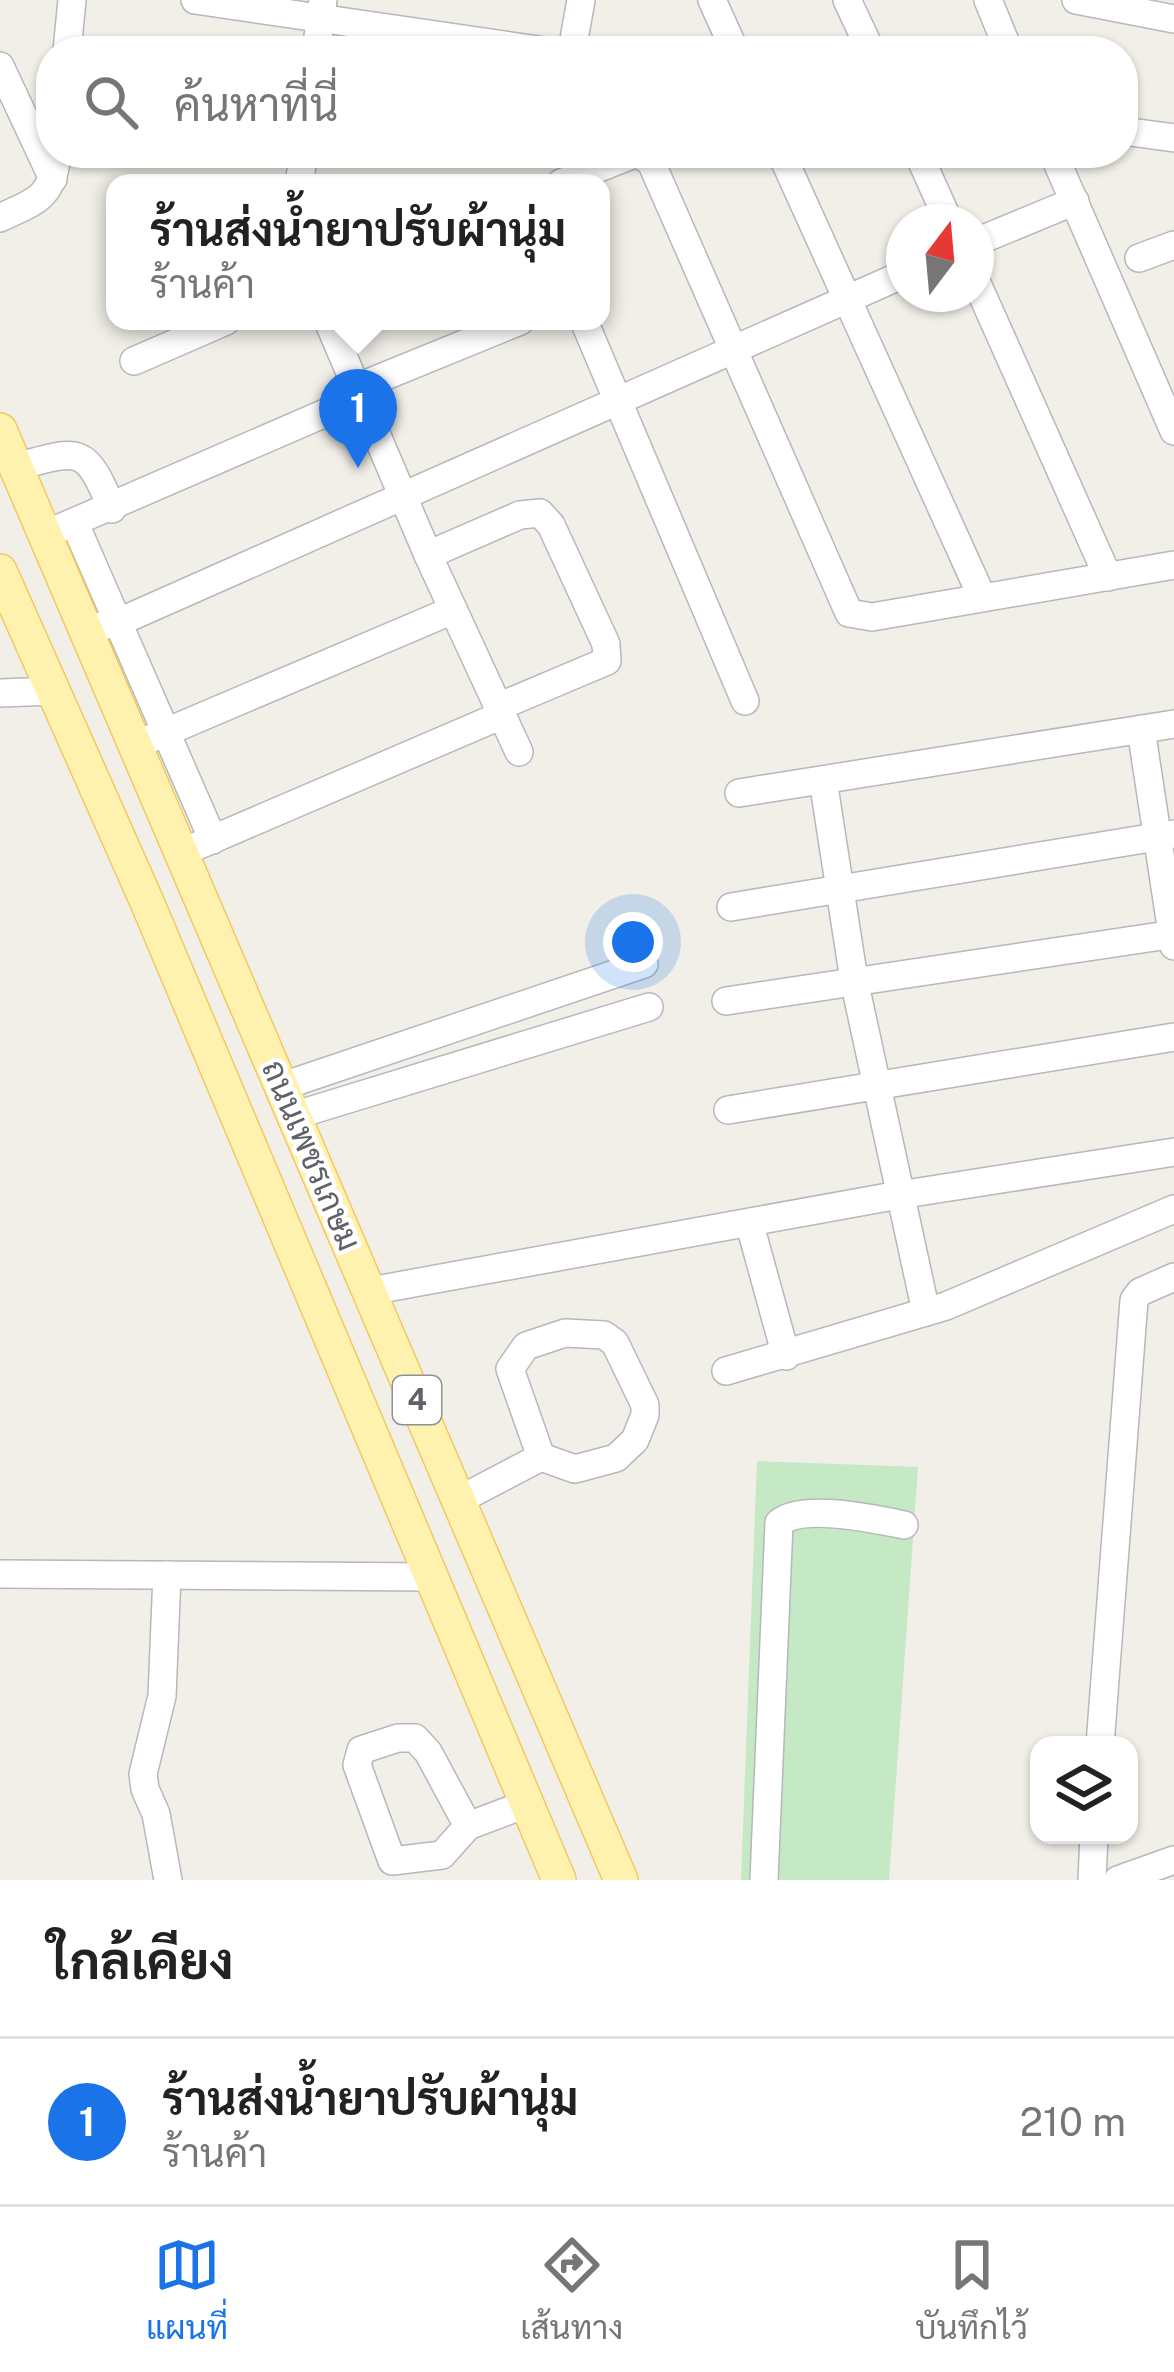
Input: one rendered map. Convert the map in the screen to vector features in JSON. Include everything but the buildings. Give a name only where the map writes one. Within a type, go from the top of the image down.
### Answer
[{"type":"main road","name":"ถนนเพชรเกษม","points":[[0,430],[16,466],[60,528],[151,738],[197,858],[211,920],[621,1880]]},
{"type":"main road","name":"ถนนเพชรเกษม","points":[[0,571],[147,902],[559,1880]]},
{"type":"street","points":[[68,36],[72,0]]},
{"type":"street","points":[[195,0],[321,10],[463,36]]},
{"type":"street","points":[[575,36],[581,0]]},
{"type":"street","points":[[712,0],[728,36]]},
{"type":"street","points":[[847,0],[864,36]]},
{"type":"street","points":[[988,0],[1003,36]]},
{"type":"street","points":[[1076,0],[1174,20]]},
{"type":"street","points":[[0,66],[36,131]]},
{"type":"street","points":[[1138,133],[1174,138]]},
{"type":"street","points":[[0,218],[43,197],[54,168]]},
{"type":"street","points":[[651,168],[736,349],[849,613],[872,617],[1174,565]]},
{"type":"street","points":[[788,168],[982,597]]},
{"type":"street","points":[[925,168],[942,204]]},
{"type":"street","points":[[1063,168],[1174,431]]},
{"type":"street","points":[[994,235],[1076,201]]},
{"type":"street","points":[[1139,258],[1174,245]]},
{"type":"street","points":[[103,626],[886,282]]},
{"type":"street","points":[[990,312],[1108,577]]},
{"type":"street","points":[[134,362],[206,330]]},
{"type":"street","points":[[332,330],[519,752]]},
{"type":"street","points":[[60,528],[500,330]]},
{"type":"street","points":[[588,330],[745,700]]},
{"type":"street","points":[[16,466],[54,456],[84,458],[95,467],[112,508]]},
{"type":"street","points":[[197,858],[607,661],[609,653],[551,525],[540,513],[520,514],[428,555]]},
{"type":"street","points":[[151,738],[453,610]]},
{"type":"street","points":[[0,694],[54,691]]},
{"type":"street","points":[[739,794],[1174,724]]},
{"type":"street","points":[[726,1000],[1173,938],[1166,835],[1141,729]]},
{"type":"street","points":[[823,780],[874,1086],[926,1312]]},
{"type":"street","points":[[731,907],[1166,835]]},
{"type":"street","points":[[289,1101],[644,964]]},
{"type":"street","points":[[289,1101],[649,1007]]},
{"type":"street","points":[[728,1110],[1174,1036]]},
{"type":"street","points":[[370,1291],[899,1195],[1174,1153]]},
{"type":"street","points":[[726,1371],[926,1312],[1174,1209]]},
{"type":"street","points":[[750,1225],[786,1356]]},
{"type":"street","points":[[1101,1736],[1134,1300],[1174,1277]]},
{"type":"street","points":[[459,1500],[541,1457],[575,1469],[594,1466],[629,1448],[641,1429],[645,1406],[615,1343],[604,1335],[565,1333],[526,1346],[515,1357],[510,1369],[541,1457]]},
{"type":"street","points":[[764,1880],[779,1522],[786,1516],[835,1514],[904,1525]]},
{"type":"street","points":[[0,1574],[431,1576]]},
{"type":"street","points":[[158,1879],[156,1814],[143,1774],[162,1696],[166,1575]]},
{"type":"street","points":[[468,1826],[428,1752],[415,1738],[398,1738],[361,1750],[357,1765],[392,1861],[442,1855],[468,1826],[526,1804]]},
{"type":"street","points":[[1091,1880],[1093,1844]]},
{"type":"street","points":[[1118,1880],[1174,1860]]},
{"type":"green space","points":[[757,1461],[918,1467],[889,1880],[741,1880]]},
{"type":"place","name":"ร้านส่งน้ำยาปรับผ้านุ่ม","points":[[358,468]]}]
